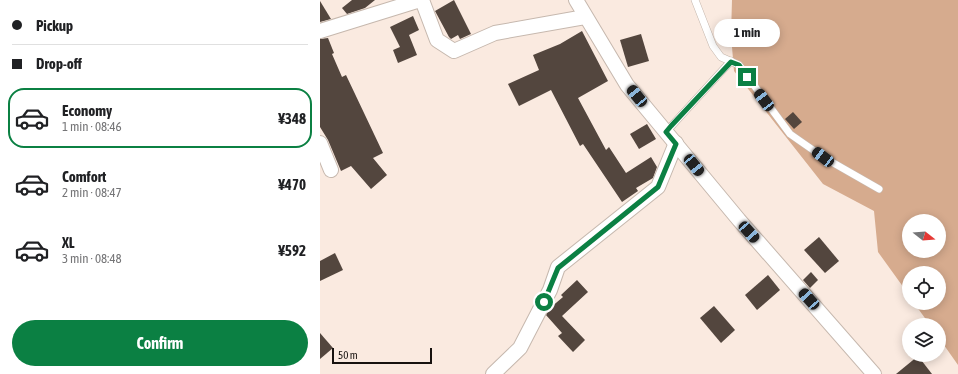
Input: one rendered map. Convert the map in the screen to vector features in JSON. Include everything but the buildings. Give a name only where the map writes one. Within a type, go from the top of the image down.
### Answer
[{"type":"street","points":[[320,31],[421,0],[437,40],[454,51],[495,33],[585,17]]},
{"type":"street","points":[[576,0],[585,17],[628,84],[666,132],[739,220],[874,374]]},
{"type":"street","points":[[320,143],[331,170]]},
{"type":"street","points":[[493,374],[520,348],[550,290],[558,268],[658,187],[676,144]]},
{"type":"lane","points":[[695,0],[713,46],[721,57],[739,65],[790,134],[823,157],[879,189]]},
{"type":"lane","points":[[666,132],[731,62]]},
{"type":"shaded area","points":[[732,0],[958,0],[958,365],[946,348],[946,318],[925,318],[919,310],[946,310],[946,266],[902,266],[902,285],[878,252],[874,211],[823,184],[734,71],[731,35]]},
{"type":"route","points":[[544,302],[558,268],[658,187],[676,144],[666,132],[671,126],[731,62],[739,65],[747,77]]}]
